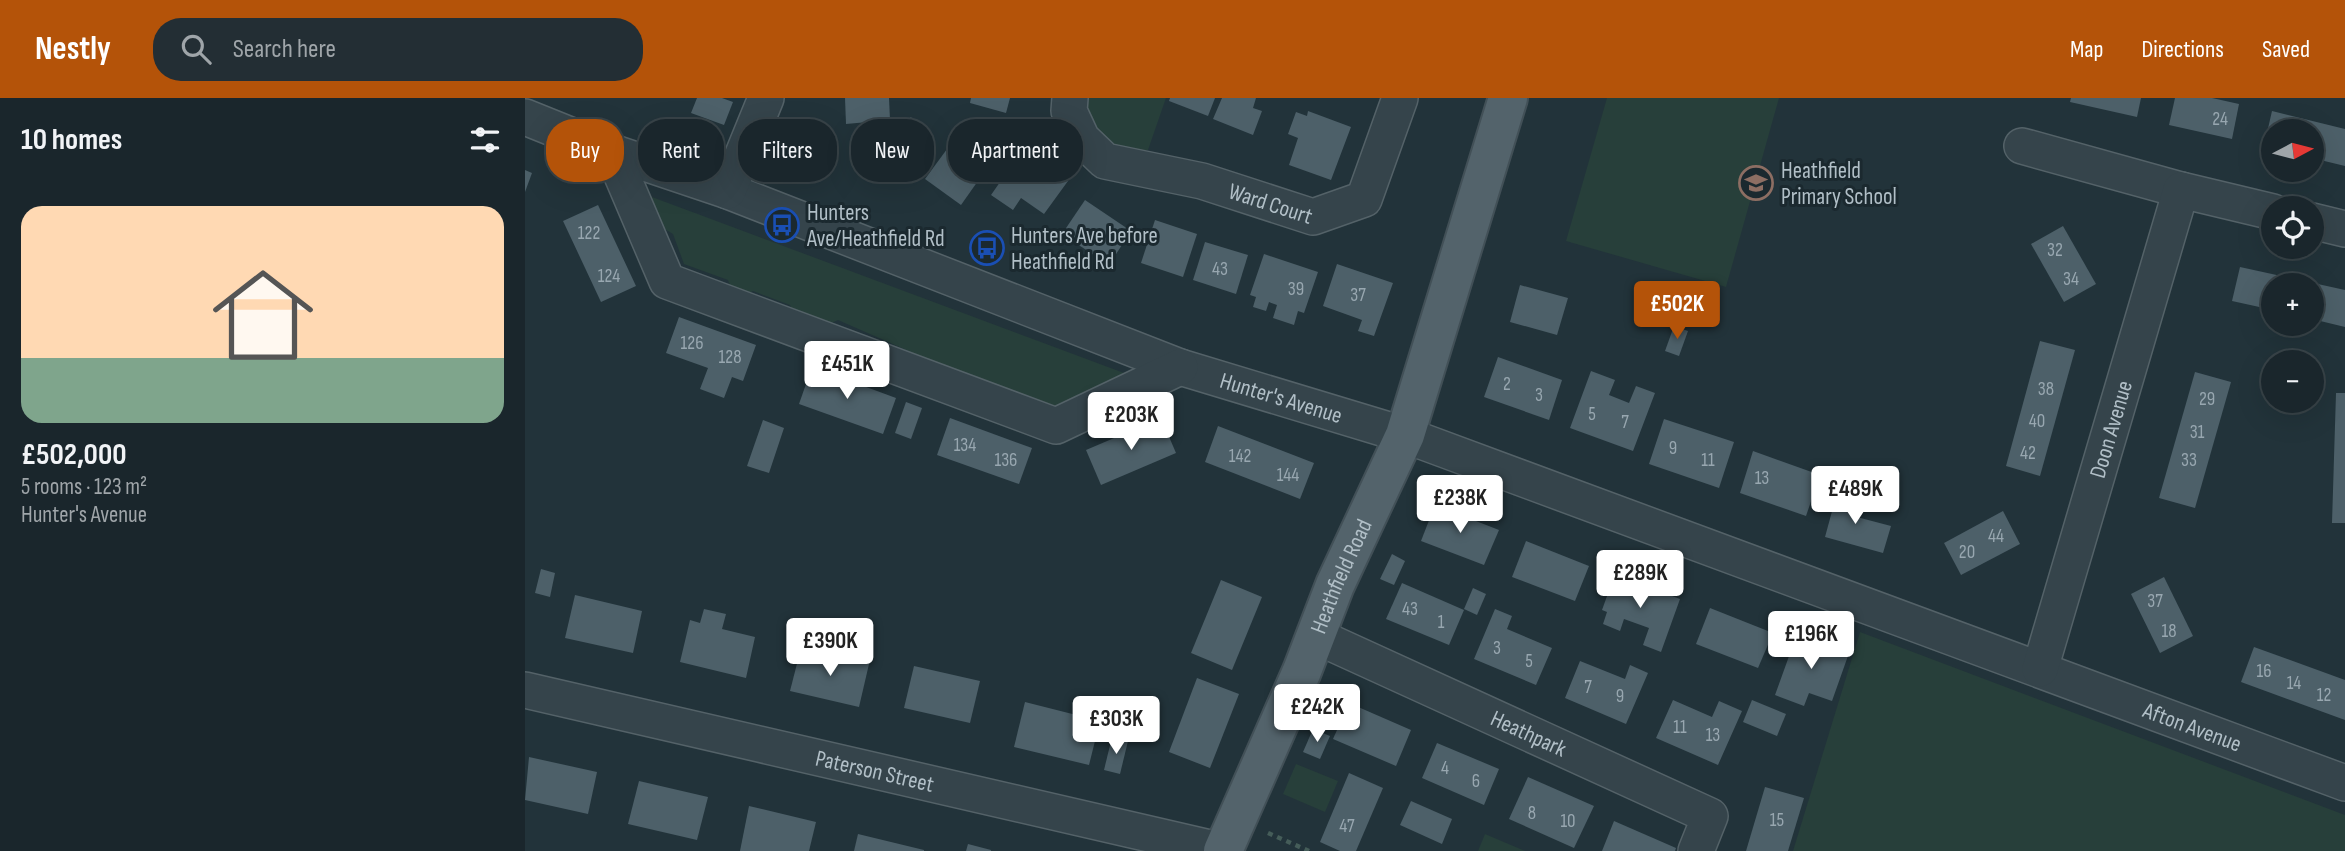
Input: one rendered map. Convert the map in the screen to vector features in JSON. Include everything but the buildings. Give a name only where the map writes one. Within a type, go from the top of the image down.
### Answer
[{"type":"main road","name":"Heathfield Road","points":[[1223,851],[1335,585],[1405,435],[1509,98]]},
{"type":"street","points":[[729,191],[766,98]]},
{"type":"street","name":"Ward Court","points":[[1070,98],[1069,111],[1082,139],[1105,161],[1202,181],[1313,218],[1364,199],[1400,98]]},
{"type":"street","name":"Hunter's Avenue","points":[[525,117],[546,125]]},
{"type":"street","points":[[2022,146],[2261,209]]},
{"type":"street","name":"Hunter's Avenue","points":[[624,156],[729,191],[1179,367],[1405,435],[2040,668]]},
{"type":"street","points":[[624,178],[667,281],[1056,426],[1179,367]]},
{"type":"street","name":"Doon Avenue","points":[[2040,668],[2181,190]]},
{"type":"street","points":[[2324,224],[2345,229]]},
{"type":"street","name":"Heathpark","points":[[1315,636],[1710,816],[1696,851]]},
{"type":"street","name":"Afton Avenue","points":[[2040,668],[2345,783]]},
{"type":"street","name":"Paterson Street","points":[[525,690],[1223,851]]},
{"type":"path","points":[[1261,830],[1308,851]]},
{"type":"green space","points":[[1084,98],[1166,98],[1148,150],[1120,151],[1086,123]]},
{"type":"green space","points":[[1607,98],[1779,98],[1726,287],[1566,241]]},
{"type":"green space","points":[[652,197],[1124,373],[1118,386],[1061,411],[921,368],[911,352],[838,320],[825,326],[795,318],[790,305],[753,291],[742,297],[733,294],[728,280],[684,264],[673,234],[658,225]]},
{"type":"green space","points":[[1860,632],[2345,815],[2345,851],[1793,851]]},
{"type":"green space","points":[[1296,764],[1338,781],[1325,812],[1283,794]]},
{"type":"green space","points":[[1485,834],[1525,851],[1478,851]]},
{"type":"place","name":"Heathfield Primary School","points":[[1756,183]]},
{"type":"place","name":"Hunters Ave/Heathfield Rd","points":[[782,225]]},
{"type":"place","name":"Hunters Ave before Heathfield Rd","points":[[987,248]]}]
